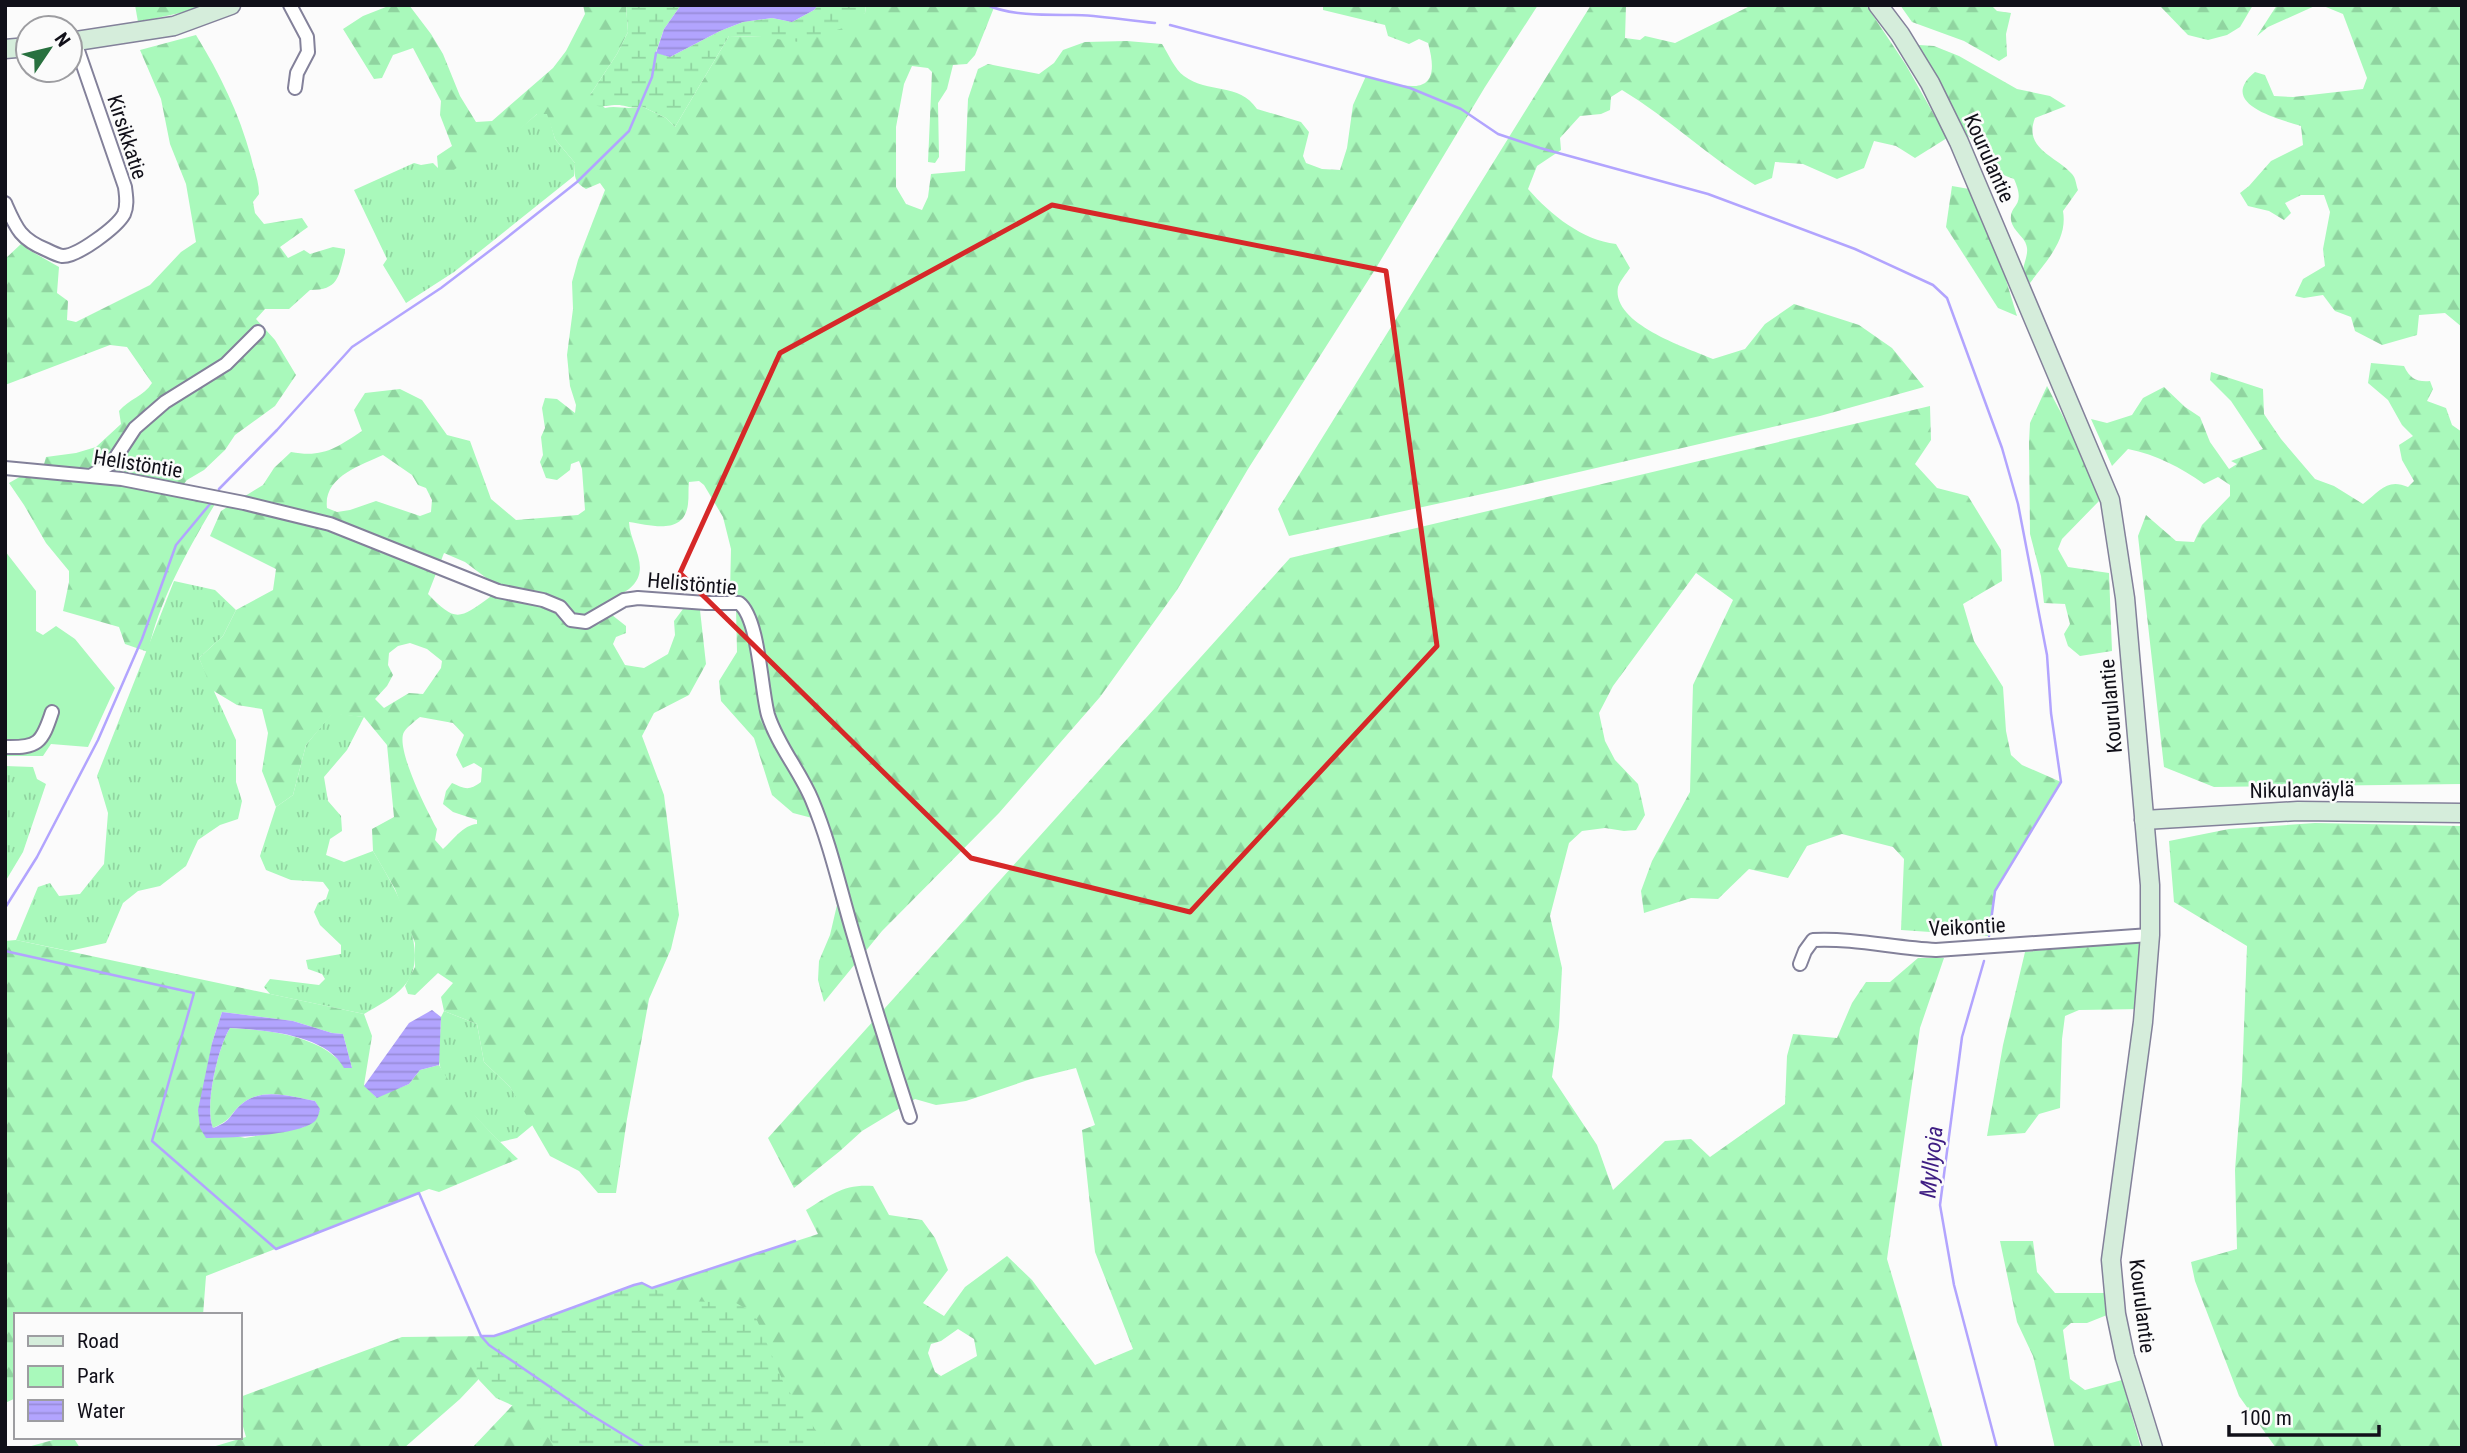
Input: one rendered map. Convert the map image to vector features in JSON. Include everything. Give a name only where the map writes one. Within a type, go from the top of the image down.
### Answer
[{"type":"street","points":[[84,40],[174,26],[231,5]]},
{"type":"street","points":[[290,5],[307,37],[308,52],[297,73],[295,88]]},
{"type":"street","name":"Kourulantie","points":[[1878,5],[1900,34],[1930,83],[1959,142],[2109,500],[2125,598],[2150,885],[2150,935],[2143,1022],[2111,1260],[2116,1314],[2125,1357],[2153,1448]]},
{"type":"street","name":"Kirsikkatie","points":[[5,203],[18,230],[27,240],[61,256],[73,254],[86,246],[123,217],[126,198],[122,177],[84,72]]},
{"type":"street","points":[[92,475],[112,463],[135,428],[166,402],[226,364],[258,332]]},
{"type":"street","name":"Helistöntie","points":[[5,468],[92,475],[236,501],[330,524],[498,591],[543,600],[560,607],[571,620],[586,622],[624,600],[638,598],[739,603],[747,612],[755,640],[768,714],[775,733],[812,798],[824,832],[909,1117]]},
{"type":"street","points":[[5,747],[26,747],[38,743],[46,731],[52,712]]},
{"type":"street","name":"Nikulanväylä","points":[[2144,820],[2298,811],[2462,813]]},
{"type":"street","name":"Veikontie","points":[[1800,964],[1813,940],[1840,939],[1905,949],[1936,950],[2150,935]]},
{"type":"highlighted area","points":[[1052,205],[1386,271],[1437,646],[1190,912],[971,858],[680,573],[780,353]]},
{"type":"green space","points":[[135,5],[204,5],[194,10],[138,22]]},
{"type":"green space","points":[[391,5],[409,5],[443,54],[460,96],[476,122],[492,121],[553,68],[566,51],[585,14],[583,5],[626,5],[628,32],[590,95],[605,108],[641,106],[666,118],[675,127],[729,36],[762,37],[865,13],[866,5],[995,5],[975,55],[967,64],[953,65],[947,89],[938,103],[939,157],[935,163],[928,162],[932,72],[928,68],[912,66],[904,84],[896,127],[896,187],[906,204],[922,210],[928,197],[931,174],[965,171],[968,99],[978,69],[988,64],[1039,74],[1054,63],[1063,50],[1085,42],[1162,44],[1184,76],[1203,85],[1241,95],[1257,109],[1301,122],[1309,132],[1303,156],[1306,163],[1322,169],[1340,170],[1347,148],[1353,105],[1366,76],[1394,84],[1417,86],[1426,82],[1431,75],[1432,62],[1428,43],[1419,39],[1409,44],[1388,36],[1385,25],[1323,10],[1323,5],[1538,5],[1248,469],[1177,590],[1100,697],[999,813],[882,931],[824,1002],[818,980],[819,961],[830,935],[837,905],[816,819],[793,813],[772,795],[754,738],[721,701],[719,681],[737,652],[736,608],[730,594],[731,549],[723,517],[699,481],[689,482],[688,504],[680,521],[665,526],[629,522],[640,566],[639,574],[629,589],[606,604],[612,615],[626,626],[626,633],[616,637],[613,644],[625,665],[644,668],[668,654],[675,635],[674,621],[683,609],[700,610],[706,664],[689,695],[654,713],[642,736],[664,795],[679,915],[671,949],[649,999],[616,1193],[598,1193],[579,1171],[550,1156],[510,1087],[484,1062],[477,1024],[444,1011],[441,997],[453,983],[438,973],[415,995],[408,994],[405,986],[415,967],[415,943],[395,889],[373,851],[372,829],[394,817],[387,745],[364,717],[332,714],[306,745],[293,795],[276,807],[262,771],[268,733],[262,709],[237,705],[212,690],[199,658],[223,636],[236,610],[273,590],[276,569],[210,536],[221,511],[263,485],[274,468],[291,452],[312,454],[329,450],[362,431],[354,410],[365,393],[400,389],[422,400],[447,435],[470,441],[491,499],[516,520],[578,515],[585,510],[579,461],[571,464],[570,470],[557,480],[546,478],[540,462],[543,455],[541,437],[545,428],[542,408],[545,398],[557,399],[575,413],[567,355],[573,309],[572,282],[605,190],[600,183],[586,189],[577,181],[575,163],[555,139],[547,114],[537,114],[516,133],[450,172],[438,168],[437,156],[452,146],[440,115],[441,101],[413,48],[393,55],[382,78],[374,79],[343,29],[363,16]],"holes":[[[383,455],[412,475],[418,485],[426,488],[432,500],[431,512],[420,516],[376,501],[337,512],[327,508],[327,497],[331,488],[337,480]],[[444,553],[465,562],[489,580],[490,597],[464,614],[458,615],[445,610],[428,594]],[[410,643],[427,649],[442,661],[441,668],[423,694],[409,693],[384,708],[375,699],[393,675],[388,665],[389,653],[398,646]],[[420,717],[453,723],[464,735],[456,755],[463,768],[474,763],[482,768],[481,782],[477,785],[467,788],[452,783],[446,791],[443,804],[453,812],[477,820],[477,824],[463,830],[443,849],[435,840],[437,829],[404,752],[402,740],[409,726]]]},
{"type":"green space","points":[[626,5],[681,5],[664,29],[656,52],[670,57],[743,22],[772,18],[792,22],[818,5],[866,5],[865,13],[843,28],[799,42],[729,36],[675,127],[666,118],[641,106],[634,108],[592,105],[590,95],[628,32]]},
{"type":"green space","points":[[1591,5],[1626,5],[1625,38],[1640,40],[1645,36],[1675,43],[1752,5],[1866,5],[1906,65],[1947,138],[1915,158],[1896,146],[1874,141],[1864,168],[1837,179],[1803,164],[1775,162],[1772,178],[1755,185],[1622,90],[1611,97],[1610,110],[1601,114],[1580,116],[1560,138],[1561,150],[1537,166],[1528,189],[1547,208],[1579,232],[1603,242],[1616,244],[1630,268],[1618,287],[1619,300],[1626,312],[1638,323],[1670,341],[1713,359],[1745,349],[1765,324],[1794,304],[1859,325],[1892,348],[1924,387],[1820,416],[1289,536],[1278,509]]},
{"type":"green space","points":[[1900,5],[1991,5],[1997,11],[2011,13],[2006,34],[2007,56],[1999,61],[1964,41],[1912,22]]},
{"type":"green space","points":[[2159,5],[2253,5],[2240,27],[2227,35],[2208,40],[2188,35]]},
{"type":"green space","points":[[2277,5],[2317,5],[2268,27],[2257,36]]},
{"type":"green space","points":[[2321,5],[2462,5],[2462,327],[2445,313],[2419,315],[2417,335],[2382,345],[2355,331],[2351,317],[2335,311],[2323,295],[2304,298],[2295,296],[2303,279],[2325,266],[2323,249],[2330,212],[2324,195],[2301,195],[2285,203],[2291,213],[2284,220],[2269,211],[2248,206],[2240,193],[2271,161],[2303,145],[2301,126],[2266,114],[2247,101],[2243,93],[2245,83],[2255,72],[2265,75],[2274,96],[2293,97],[2363,89],[2367,78],[2343,14]]},
{"type":"green space","points":[[196,35],[228,94],[241,125],[259,189],[253,202],[255,213],[264,224],[302,218],[308,227],[280,247],[288,258],[304,250],[310,254],[333,247],[345,249],[345,253],[336,281],[332,285],[310,290],[289,309],[265,309],[256,319],[275,340],[296,375],[275,406],[235,435],[225,450],[204,470],[187,480],[174,496],[215,504],[167,595],[148,652],[125,644],[119,627],[63,611],[69,571],[46,543],[9,483],[23,475],[41,475],[46,457],[96,447],[121,424],[119,411],[152,383],[127,347],[110,345],[5,385],[5,259],[22,243],[59,267],[57,293],[68,301],[67,320],[76,322],[150,285],[181,252],[196,242],[186,184],[170,144],[161,99],[140,50]]},
{"type":"green space","points":[[1919,45],[1934,46],[1959,56],[2017,89],[2050,96],[2066,106],[2035,118],[2032,129],[2037,145],[2072,174],[2078,190],[2063,211],[2064,222],[2059,241],[2030,283],[2023,270],[2026,244],[2011,220],[2019,195],[2014,179],[1993,169],[1974,141],[1963,133],[1916,48]]},
{"type":"green space","points":[[537,114],[548,114],[555,139],[575,163],[574,176],[454,272],[406,303],[383,265],[387,259],[354,190],[414,163],[433,163],[438,168],[466,157],[502,140]]},
{"type":"green space","points":[[1952,186],[1975,190],[1985,211],[2017,316],[1998,308],[1946,227]]},
{"type":"green space","points":[[2371,363],[2404,366],[2414,379],[2430,381],[2433,389],[2427,401],[2446,408],[2452,425],[2462,432],[2462,784],[2214,787],[2164,767],[2138,536],[2146,515],[2176,541],[2194,542],[2202,525],[2230,496],[2230,485],[2218,477],[2204,484],[2168,462],[2128,449],[2112,466],[2091,419],[2107,423],[2132,415],[2143,398],[2164,387],[2200,417],[2210,442],[2229,469],[2237,464],[2231,461],[2263,449],[2231,401],[2210,380],[2211,372],[2263,389],[2264,414],[2315,479],[2334,486],[2363,504],[2384,487],[2394,484],[2408,487],[2414,481],[2402,460],[2399,445],[2413,436],[2402,425],[2388,400],[2368,383]]},
{"type":"green space","points":[[2047,386],[2083,456],[2099,501],[2062,539],[2058,549],[2068,567],[2109,573],[2112,651],[2080,656],[2068,646],[2064,634],[2070,624],[2065,604],[2044,603],[2041,576],[2030,534],[2029,442],[2030,423]]},
{"type":"green space","points":[[1930,406],[1931,440],[1915,464],[1937,488],[1968,496],[2001,550],[2002,581],[1963,604],[1974,641],[2003,687],[2006,731],[2011,755],[2022,765],[2061,782],[1995,891],[1989,936],[1901,930],[1904,859],[1893,847],[1842,834],[1807,846],[1788,878],[1749,869],[1718,899],[1691,898],[1644,913],[1641,891],[1652,861],[1690,792],[1693,685],[1733,600],[1696,573],[1613,686],[1599,713],[1605,741],[1615,760],[1638,784],[1645,815],[1636,830],[1605,828],[1582,831],[1569,843],[1550,916],[1562,968],[1559,1027],[1552,1077],[1597,1145],[1613,1190],[1665,1141],[1691,1139],[1710,1157],[1785,1104],[1787,1056],[1793,1034],[1837,1038],[1852,1003],[1866,982],[1890,982],[1918,958],[1944,958],[1920,1028],[1887,1259],[1943,1448],[472,1448],[623,1289],[642,1283],[652,1288],[818,1234],[806,1210],[830,1195],[853,1187],[873,1186],[889,1215],[922,1220],[935,1238],[948,1270],[923,1303],[944,1316],[965,1287],[1007,1256],[1032,1280],[1095,1365],[1133,1349],[1095,1252],[1082,1130],[1095,1125],[1076,1068],[1031,1079],[966,1101],[936,1105],[915,1099],[862,1131],[794,1188],[768,1138],[1290,558]],"holes":[[[958,1329],[974,1339],[977,1356],[941,1376],[935,1372],[928,1353],[931,1344],[941,1341]]]},
{"type":"green space","points":[[5,551],[36,591],[36,631],[43,635],[56,626],[75,639],[115,688],[88,747],[51,744],[43,756],[5,756]]},
{"type":"green space","points":[[174,581],[215,590],[236,610],[223,636],[199,658],[236,740],[236,782],[242,801],[238,819],[220,825],[198,840],[186,866],[160,886],[138,891],[123,903],[106,943],[69,951],[16,940],[38,887],[50,883],[59,896],[80,894],[104,864],[108,813],[97,776]]},
{"type":"green space","points":[[332,713],[364,717],[347,750],[324,777],[328,801],[341,816],[342,831],[330,839],[326,855],[344,862],[373,851],[407,918],[415,955],[412,972],[404,986],[364,1014],[270,994],[264,987],[270,979],[319,985],[325,979],[322,974],[308,969],[306,960],[341,954],[341,945],[320,925],[314,912],[318,903],[326,899],[329,890],[323,882],[291,880],[266,870],[260,856],[276,807],[293,795],[306,745]]},
{"type":"green space","points":[[5,766],[33,767],[37,779],[46,784],[23,852],[5,882]]},
{"type":"green space","points":[[2315,823],[2462,826],[2462,1448],[2276,1448],[2239,1396],[2195,1281],[2191,1262],[2237,1249],[2235,1170],[2242,1080],[2247,946],[2174,902],[2169,841],[2229,829]]},
{"type":"green space","points":[[16,940],[364,1014],[372,1036],[364,1085],[376,1097],[409,1084],[420,1070],[439,1065],[475,1115],[518,1159],[439,1192],[429,1189],[206,1276],[203,1313],[14,1313],[14,1399],[5,1403],[5,941]],"holes":[[[222,1012],[293,1021],[343,1034],[352,1068],[321,1047],[299,1038],[230,1028],[221,1048],[211,1092],[213,1128],[228,1119],[243,1103],[260,1095],[278,1094],[315,1101],[320,1110],[304,1127],[245,1138],[200,1128],[212,1043]]]},
{"type":"green space","points":[[2141,940],[2141,1009],[2079,1010],[2065,1016],[2060,1108],[2039,1114],[2025,1133],[1987,1136],[2003,1045],[2025,952]]},
{"type":"green space","points":[[444,1011],[477,1024],[484,1062],[510,1087],[534,1124],[517,1138],[500,1142],[448,1082],[439,1062],[441,1017]]},
{"type":"green space","points":[[2000,1241],[2033,1241],[2037,1272],[2055,1293],[2110,1293],[2112,1313],[2087,1323],[2071,1323],[2063,1330],[2070,1379],[2085,1390],[2122,1380],[2141,1448],[2055,1448],[2033,1356],[2017,1322]]},
{"type":"green space","points":[[642,1283],[687,1301],[736,1303],[754,1313],[784,1384],[828,1448],[557,1448],[527,1412],[496,1398],[479,1380],[476,1373],[478,1360],[494,1336]]},
{"type":"green space","points":[[509,1331],[509,1347],[460,1399],[404,1448],[209,1448],[246,1437],[242,1423],[242,1396],[402,1337],[494,1336]]},
{"type":"green space","points":[[57,1439],[74,1439],[80,1448],[24,1448]]},
{"type":"water","points":[[681,5],[818,5],[792,22],[772,18],[743,22],[670,57],[656,53],[664,29]]},
{"type":"water","points":[[432,1010],[441,1017],[439,1065],[420,1070],[409,1084],[377,1098],[364,1086],[409,1023]]},
{"type":"water","points":[[222,1012],[293,1021],[343,1034],[352,1068],[344,1068],[335,1057],[309,1041],[260,1030],[230,1028],[221,1048],[211,1092],[213,1128],[224,1123],[251,1098],[269,1094],[315,1101],[320,1109],[316,1120],[296,1130],[281,1133],[206,1138],[200,1128],[198,1110],[212,1043]]},
{"type":"waterway","points":[[987,5],[1018,13],[1093,16],[1155,23]]},
{"type":"waterway","points":[[1170,25],[1410,88],[1461,109],[1498,134],[1708,194],[1855,249],[1933,285],[1947,298],[2002,448],[2018,504],[2047,655],[2051,713],[2061,782],[1995,891],[1989,936]]},
{"type":"waterway","points":[[219,489],[352,347],[441,288],[500,243],[577,182],[629,131],[652,77],[656,53]]},
{"type":"waterway","points":[[5,908],[37,857],[98,740],[142,639],[176,545],[210,504]]},
{"type":"waterway","points":[[5,951],[194,993],[152,1141],[276,1249],[419,1193],[481,1336],[489,1345],[588,1413],[645,1448]]},
{"type":"waterway","name":"Myllyoja","points":[[1984,961],[1962,1037],[1940,1205],[1954,1285],[1997,1448]]},
{"type":"waterway","points":[[481,1336],[494,1336],[634,1285],[642,1283],[652,1288],[795,1241]]}]
